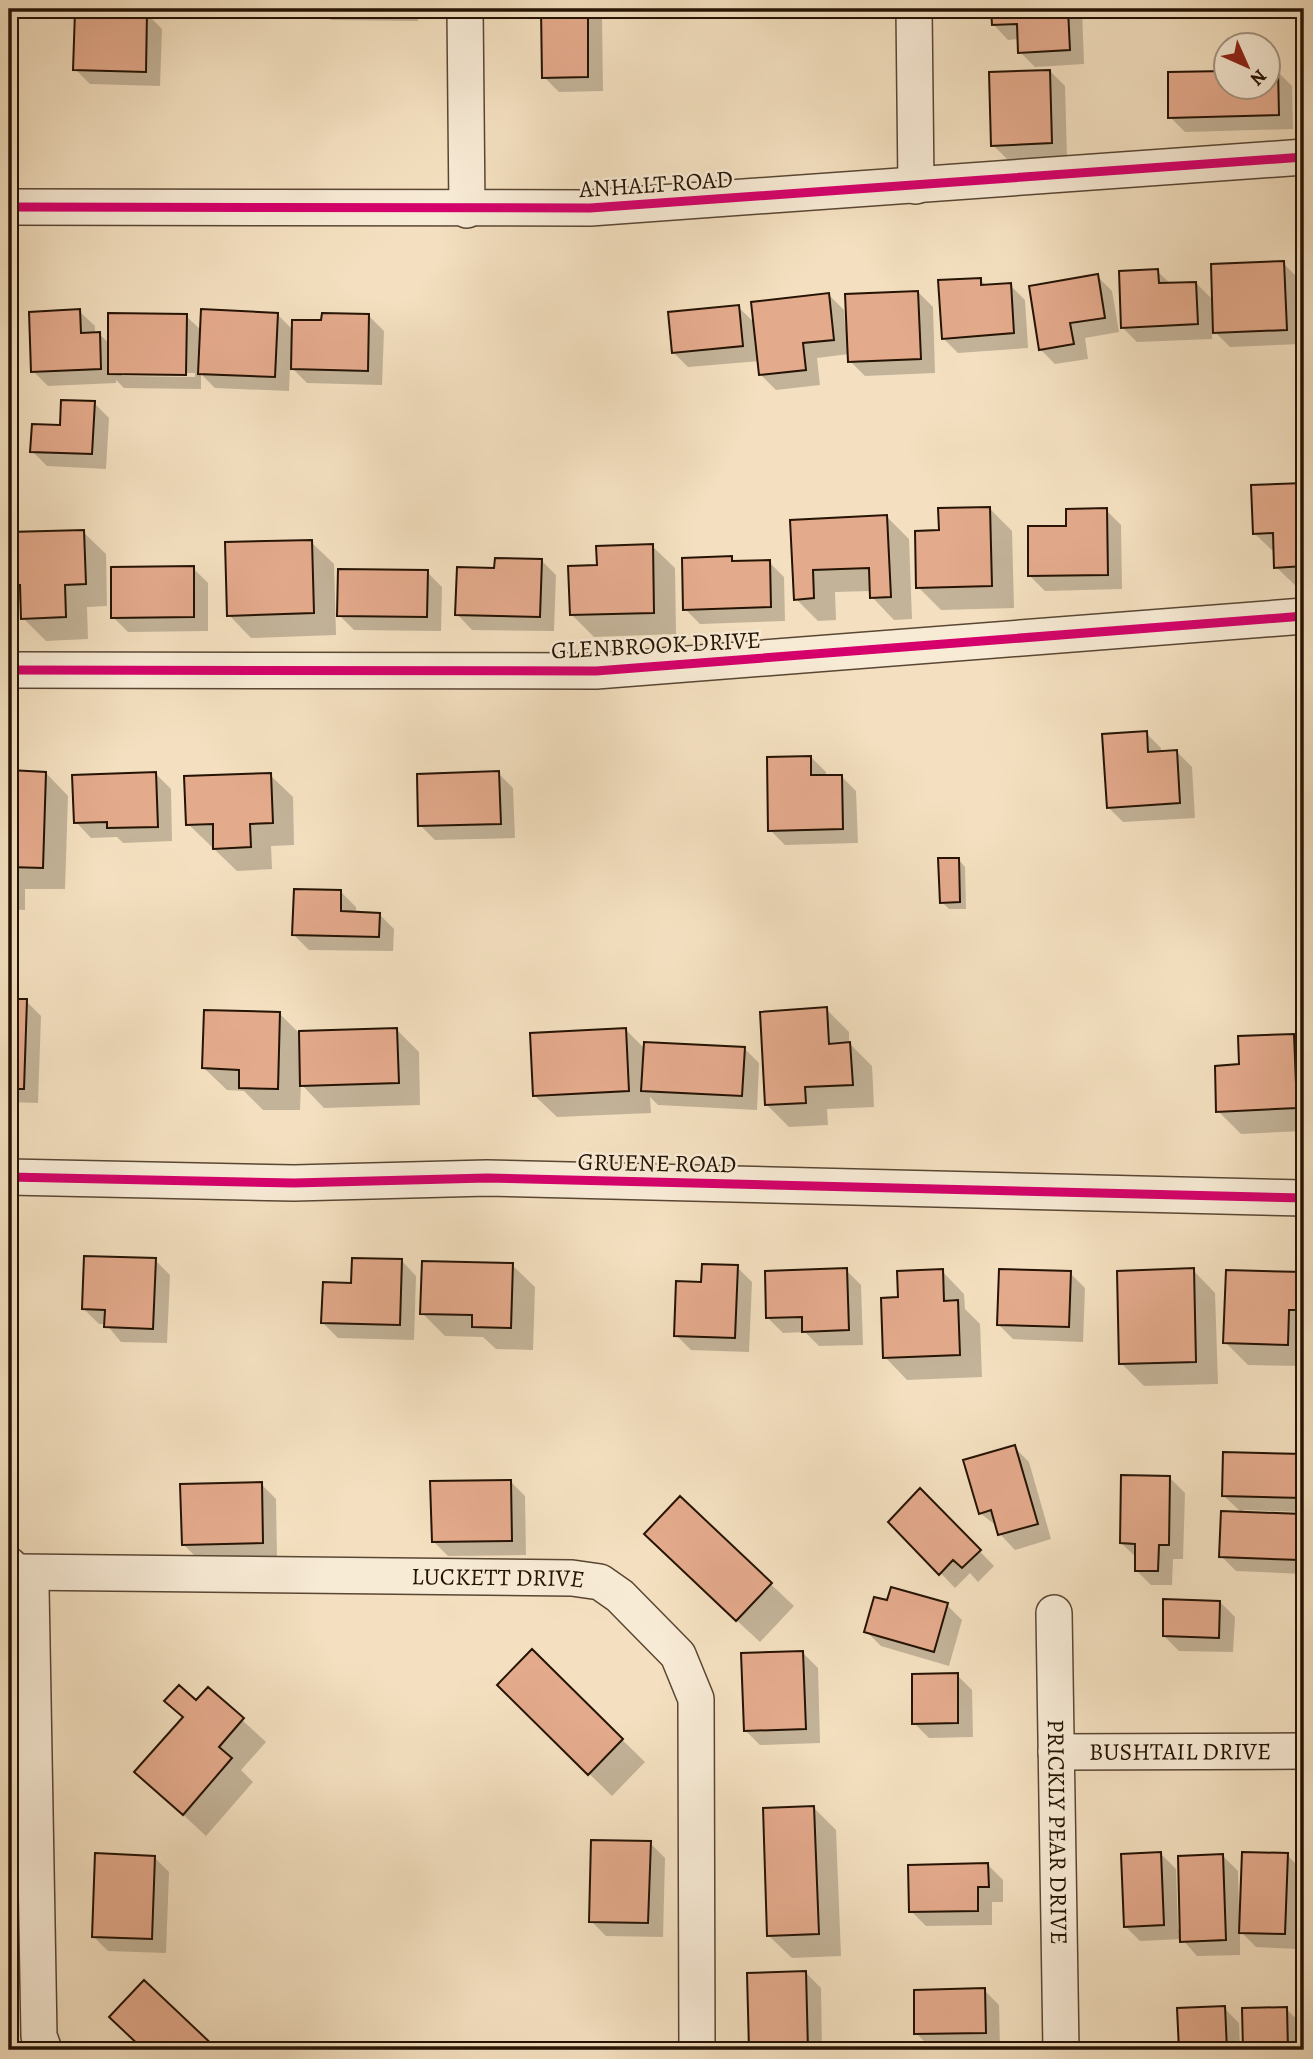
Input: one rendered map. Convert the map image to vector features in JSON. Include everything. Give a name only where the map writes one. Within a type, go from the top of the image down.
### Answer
[{"type":"street","points":[[465,9],[467,210]]},
{"type":"street","points":[[914,9],[916,186]]},
{"type":"street","name":"ANHALT ROAD","points":[[9,207],[467,210],[590,208],[1304,157]]},
{"type":"street","name":"GLENBROOK DRIVE","points":[[9,670],[596,671],[1304,616]]},
{"type":"street","name":"GRUENE ROAD","points":[[9,1177],[294,1183],[501,1179],[1304,1198]]},
{"type":"street","points":[[13,1568],[31,1587],[38,2036],[44,2050]]},
{"type":"street","name":"LUCKETT DRIVE","points":[[13,1568],[572,1578],[600,1582],[620,1596],[678,1655],[696,1699],[696,2050]]},
{"type":"street","name":"PRICKLY PEAR DRIVE","points":[[1054,1613],[1061,2050]]},
{"type":"street","name":"BUSHTAIL DRIVE","points":[[1056,1752],[1304,1751]]},
{"type":"building","points":[[541,9],[588,9],[588,77],[542,78]]},
{"type":"building","points":[[991,9],[1068,9],[1070,50],[1018,53],[1017,24],[992,25]]},
{"type":"building","points":[[75,11],[147,12],[146,72],[73,70]]},
{"type":"building","points":[[1050,70],[1052,143],[991,146],[989,72]]},
{"type":"building","points":[[1212,71],[1212,102],[1279,102],[1279,115],[1168,118],[1168,72]]},
{"type":"building","points":[[1284,261],[1287,330],[1213,333],[1211,264]]},
{"type":"building","points":[[1158,269],[1159,283],[1196,282],[1198,324],[1121,328],[1119,271]]},
{"type":"building","points":[[1098,274],[1105,318],[1070,323],[1074,344],[1039,350],[1029,286]]},
{"type":"building","points":[[981,278],[981,285],[1011,283],[1014,333],[942,339],[938,280]]},
{"type":"building","points":[[918,291],[921,359],[848,362],[845,294]]},
{"type":"building","points":[[829,293],[834,340],[803,343],[806,370],[759,375],[751,302]]},
{"type":"building","points":[[739,305],[743,346],[672,353],[668,312]]},
{"type":"building","points":[[80,309],[81,333],[100,332],[101,369],[31,372],[29,312]]},
{"type":"building","points":[[201,309],[278,313],[275,377],[198,374]]},
{"type":"building","points":[[108,313],[187,314],[186,375],[108,374]]},
{"type":"building","points":[[322,313],[369,314],[368,371],[291,369],[292,320],[321,320]]},
{"type":"building","points":[[61,400],[95,401],[92,454],[30,452],[32,424],[60,425]]},
{"type":"building","points":[[1304,483],[1304,566],[1274,568],[1273,533],[1253,534],[1251,485]]},
{"type":"building","points":[[990,507],[992,586],[916,588],[915,531],[939,530],[938,508]]},
{"type":"building","points":[[1107,508],[1108,575],[1028,576],[1028,526],[1066,526],[1066,509]]},
{"type":"building","points":[[887,515],[891,597],[870,598],[869,568],[813,570],[814,598],[794,600],[790,520]]},
{"type":"building","points":[[84,530],[86,584],[65,585],[66,617],[21,619],[20,585],[9,585],[9,532]]},
{"type":"building","points":[[312,540],[314,613],[227,616],[225,542]]},
{"type":"building","points":[[653,544],[654,613],[570,615],[568,566],[597,565],[596,546]]},
{"type":"building","points":[[732,556],[732,561],[770,560],[771,607],[683,610],[682,558]]},
{"type":"building","points":[[495,558],[542,559],[540,617],[455,615],[457,567],[494,568]]},
{"type":"building","points":[[194,566],[194,617],[111,618],[111,567]]},
{"type":"building","points":[[338,569],[428,570],[427,617],[337,616]]},
{"type":"building","points":[[1147,731],[1148,752],[1177,750],[1180,803],[1107,808],[1102,734]]},
{"type":"building","points":[[811,756],[811,775],[842,775],[843,829],[768,831],[767,757]]},
{"type":"building","points":[[9,770],[46,772],[43,868],[9,867]]},
{"type":"building","points":[[499,771],[501,824],[418,826],[417,774]]},
{"type":"building","points":[[156,772],[158,827],[107,828],[107,822],[74,823],[72,775]]},
{"type":"building","points":[[271,773],[273,823],[250,824],[251,847],[213,849],[213,824],[186,825],[184,776]]},
{"type":"building","points":[[938,858],[959,858],[960,902],[940,903]]},
{"type":"building","points":[[294,889],[341,890],[341,911],[380,913],[379,937],[292,935]]},
{"type":"building","points":[[9,999],[27,999],[24,1089],[9,1089]]},
{"type":"building","points":[[827,1007],[829,1044],[850,1042],[853,1085],[805,1087],[806,1103],[765,1105],[760,1012]]},
{"type":"building","points":[[204,1010],[280,1012],[278,1089],[239,1088],[239,1070],[202,1068]]},
{"type":"building","points":[[397,1028],[399,1083],[300,1086],[299,1031]]},
{"type":"building","points":[[626,1028],[629,1091],[533,1096],[530,1033]]},
{"type":"building","points":[[1294,1034],[1297,1108],[1216,1112],[1215,1066],[1239,1064],[1238,1036]]},
{"type":"building","points":[[644,1042],[745,1047],[742,1096],[641,1091]]},
{"type":"building","points":[[84,1256],[156,1258],[153,1329],[104,1327],[105,1310],[82,1309]]},
{"type":"building","points":[[352,1258],[402,1259],[400,1325],[321,1323],[323,1282],[351,1283]]},
{"type":"building","points":[[422,1261],[513,1263],[511,1328],[472,1327],[472,1315],[420,1314]]},
{"type":"building","points":[[702,1264],[738,1265],[735,1338],[674,1336],[676,1281],[701,1282]]},
{"type":"building","points":[[847,1268],[849,1330],[802,1332],[802,1317],[766,1318],[765,1271]]},
{"type":"building","points":[[1194,1268],[1196,1362],[1119,1364],[1117,1271]]},
{"type":"building","points":[[943,1269],[944,1301],[958,1300],[960,1355],[883,1358],[881,1298],[898,1297],[897,1271]]},
{"type":"building","points":[[999,1269],[1071,1271],[1069,1327],[997,1325]]},
{"type":"building","points":[[1226,1270],[1304,1272],[1304,1310],[1289,1310],[1288,1345],[1223,1343]]},
{"type":"building","points":[[1015,1445],[1038,1524],[998,1535],[991,1510],[979,1514],[963,1460]]},
{"type":"building","points":[[1223,1452],[1304,1454],[1303,1498],[1222,1496]]},
{"type":"building","points":[[1121,1475],[1170,1476],[1169,1545],[1159,1545],[1158,1571],[1135,1571],[1135,1544],[1120,1543]]},
{"type":"building","points":[[511,1480],[512,1541],[432,1542],[430,1481]]},
{"type":"building","points":[[262,1482],[263,1543],[182,1545],[180,1484]]},
{"type":"building","points":[[920,1488],[981,1550],[962,1568],[953,1560],[939,1575],[888,1522]]},
{"type":"building","points":[[680,1496],[772,1583],[736,1621],[644,1534]]},
{"type":"building","points":[[1221,1511],[1302,1514],[1300,1560],[1219,1557]]},
{"type":"building","points":[[891,1587],[948,1603],[934,1652],[864,1632],[874,1597],[887,1600]]},
{"type":"building","points":[[1163,1599],[1220,1601],[1219,1638],[1163,1636]]},
{"type":"building","points":[[532,1649],[623,1739],[588,1775],[497,1685]]},
{"type":"building","points":[[803,1651],[806,1729],[744,1731],[741,1653]]},
{"type":"building","points":[[958,1673],[958,1723],[912,1724],[912,1674]]},
{"type":"building","points":[[179,1685],[196,1700],[208,1687],[244,1718],[219,1747],[232,1758],[183,1815],[134,1772],[183,1717],[164,1701]]},
{"type":"building","points":[[814,1806],[819,1934],[767,1936],[763,1808]]},
{"type":"building","points":[[591,1840],[651,1841],[648,1923],[589,1922]]},
{"type":"building","points":[[1161,1852],[1164,1925],[1124,1927],[1121,1854]]},
{"type":"building","points":[[1242,1852],[1288,1853],[1285,1934],[1239,1933]]},
{"type":"building","points":[[95,1853],[155,1856],[152,1939],[92,1937]]},
{"type":"building","points":[[1223,1854],[1226,1940],[1180,1942],[1178,1856]]},
{"type":"building","points":[[988,1863],[989,1887],[978,1887],[978,1911],[909,1912],[908,1865]]},
{"type":"building","points":[[806,1971],[808,2050],[749,2050],[747,1973]]},
{"type":"building","points":[[144,1980],[218,2050],[144,2050],[109,2017]]},
{"type":"building","points":[[985,1988],[986,2033],[914,2034],[914,1990]]},
{"type":"building","points":[[1225,2006],[1227,2050],[1179,2050],[1177,2008]]},
{"type":"building","points":[[1287,2007],[1288,2050],[1243,2050],[1242,2008]]},
{"type":"building","points":[[964,2044],[965,2050],[924,2050]]},
{"type":"cycle path","points":[[9,207],[590,208],[1304,157]]},
{"type":"cycle path","points":[[9,670],[596,671],[1304,616]]},
{"type":"cycle path","points":[[9,1177],[294,1183],[487,1178],[1304,1198]]}]
